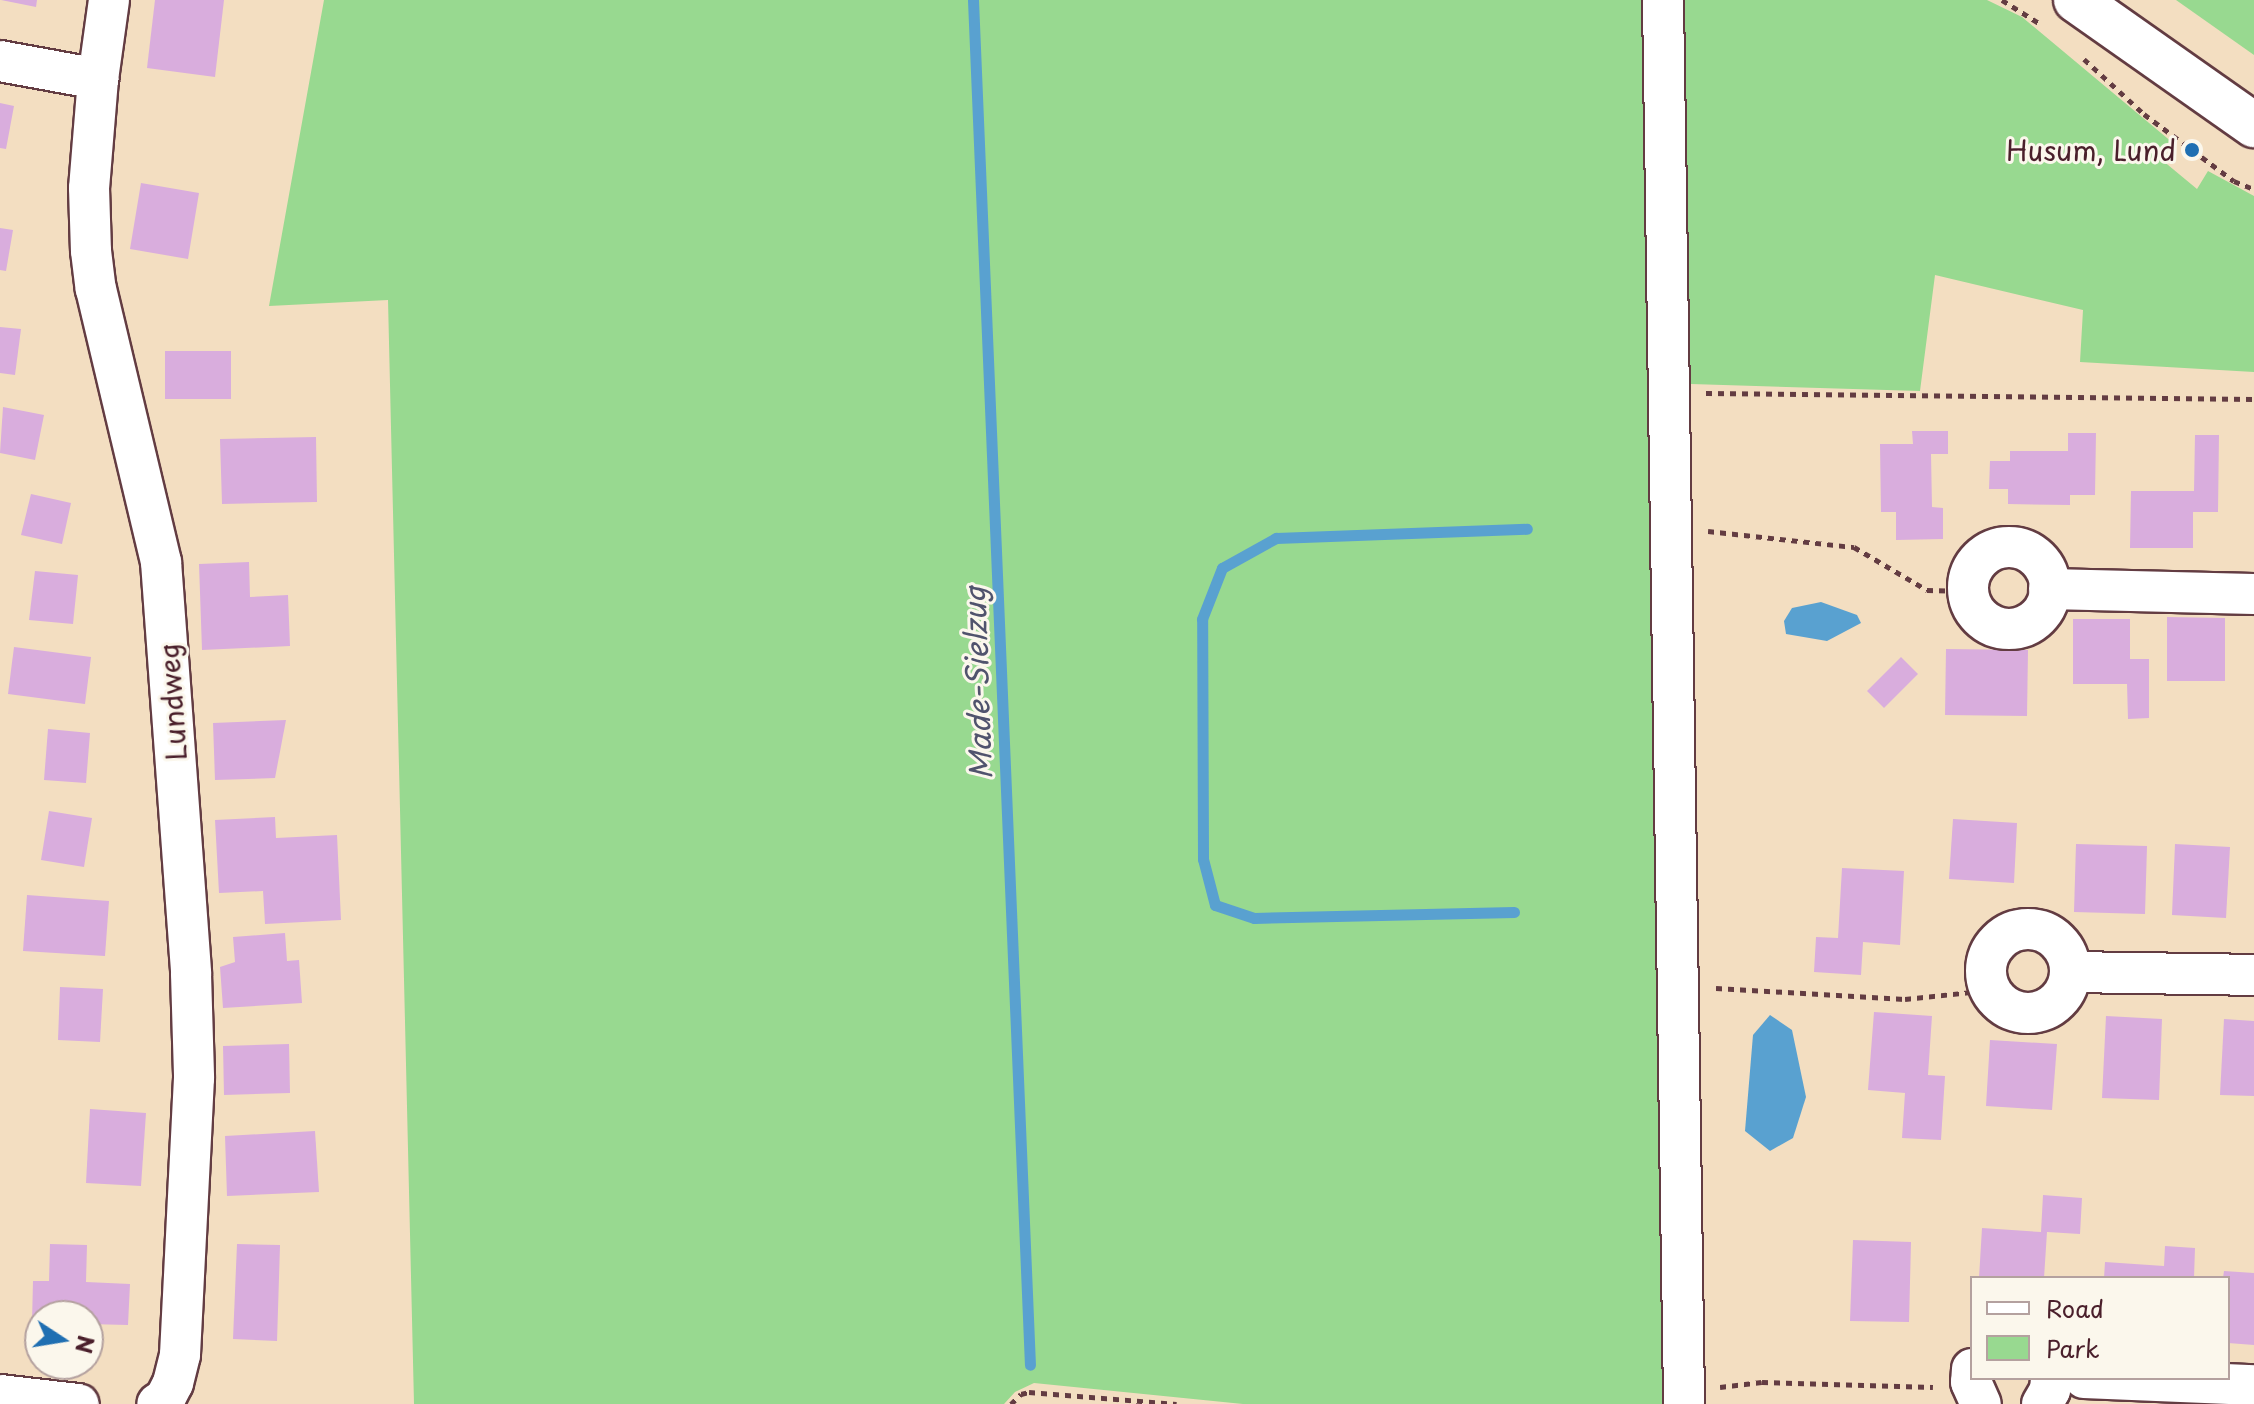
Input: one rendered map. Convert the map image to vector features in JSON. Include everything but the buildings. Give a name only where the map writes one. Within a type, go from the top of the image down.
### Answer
[{"type":"main road","points":[[2063,15],[2254,125]]},
{"type":"street","name":"Lundweg","points":[[109,0],[98,79],[89,188],[91,251],[96,289],[161,562],[191,974],[194,1078],[180,1355],[173,1383],[165,1399],[157,1404]]},
{"type":"street","points":[[1663,0],[1684,1400]]},
{"type":"street","points":[[0,61],[98,79]]},
{"type":"street","points":[[2002,547],[2029,552],[2040,561],[2047,573],[2049,589],[2043,612],[2034,621],[2010,630],[1985,622],[1975,613],[1968,591],[1971,573],[1978,561],[2002,547]]},
{"type":"street","points":[[2049,589],[2254,594]]},
{"type":"street","points":[[2014,930],[2043,931],[2056,938],[2065,950],[2070,972],[2066,990],[2058,1001],[2035,1013],[2008,1009],[1990,990],[1986,977],[1991,949],[2014,930]]},
{"type":"street","points":[[2070,972],[2254,975]]},
{"type":"street","points":[[2042,1404],[2050,1380]]},
{"type":"street","points":[[2133,1380],[2254,1385]]},
{"type":"street","points":[[0,1395],[78,1404]]},
{"type":"path","points":[[2002,0],[2063,15]]},
{"type":"path","points":[[2080,56],[2144,114],[2234,181],[2254,189]]},
{"type":"path","points":[[1669,392],[2254,399]]},
{"type":"path","points":[[1671,528],[1808,539],[1854,547],[1927,590],[1968,591]]},
{"type":"path","points":[[1679,988],[1905,999],[1990,990]]},
{"type":"path","points":[[1684,1400],[1735,1383],[1975,1386]]},
{"type":"path","points":[[1011,1404],[1021,1394],[1029,1392],[1177,1404]]},
{"type":"green space","points":[[324,0],[1652,0],[1673,1404],[1243,1404],[1034,1383],[1015,1392],[1004,1404],[414,1404],[388,300],[269,306]]},
{"type":"green space","points":[[1674,0],[1987,0],[2022,17],[2173,143],[2162,160],[2197,189],[2208,171],[2254,196],[2254,372],[2080,362],[2083,310],[1935,275],[1920,391],[1691,384],[1678,375]]},
{"type":"green space","points":[[2176,0],[2254,0],[2254,55]]},
{"type":"water","points":[[1821,602],[1857,615],[1861,623],[1827,641],[1786,634],[1784,621],[1792,608]]},
{"type":"water","points":[[1770,1015],[1792,1030],[1806,1097],[1793,1138],[1770,1151],[1745,1131],[1753,1035]]},
{"type":"waterway","name":"Made-Sielzug","points":[[973,0],[1030,1365]]},
{"type":"waterway","points":[[1514,912],[1254,918],[1215,905],[1203,859],[1202,619],[1222,568],[1276,538],[1527,529]]},
{"type":"place","name":"Husum, Lund","points":[[2192,150]]}]
